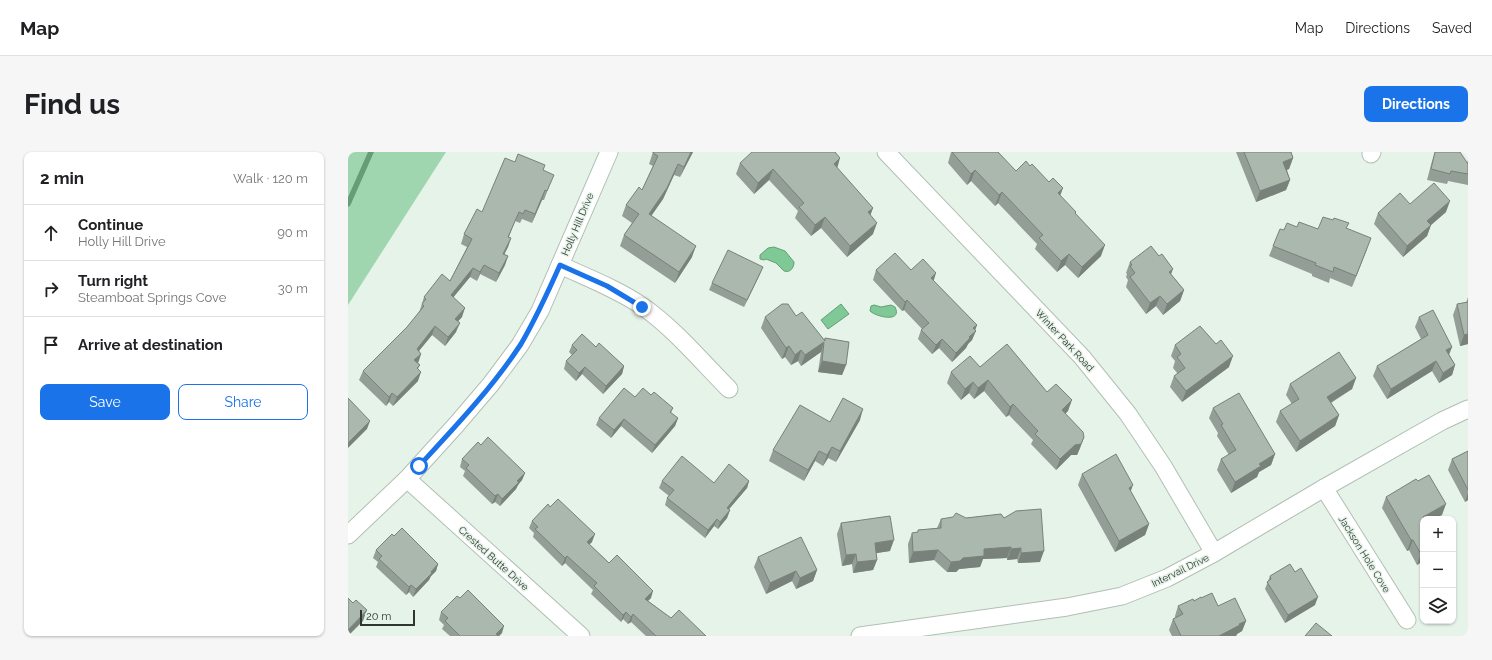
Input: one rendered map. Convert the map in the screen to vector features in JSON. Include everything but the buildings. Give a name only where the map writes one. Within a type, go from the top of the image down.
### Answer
[{"type":"street","name":"Holly Hill Drive","points":[[348,535],[407,479],[456,425],[491,384],[520,345],[540,311],[608,152]]},
{"type":"street","name":"Winter Park Road","points":[[886,152],[1082,357],[1128,414],[1163,466],[1214,553]]},
{"type":"street","points":[[560,265],[607,286],[642,307],[669,328],[729,388]]},
{"type":"street","name":"Intervail Drive","points":[[860,636],[1067,607],[1122,596],[1167,578],[1214,553],[1442,421],[1468,410]]},
{"type":"street","name":"Crested Butte Drive","points":[[407,479],[581,636]]},
{"type":"street","name":"Jackson Hole Cove","points":[[1324,488],[1407,620]]},
{"type":"shaded area","points":[[348,152],[446,152],[348,305]]},
{"type":"shaded area","points":[[774,247],[785,251],[794,262],[790,271],[784,271],[776,263],[766,259],[760,259],[760,255],[768,248]]},
{"type":"shaded area","points":[[841,304],[849,314],[828,329],[821,320]]},
{"type":"shaded area","points":[[874,305],[881,307],[891,305],[895,307],[895,315],[892,317],[883,317],[873,313],[870,311],[871,306]]},
{"type":"waterway","points":[[348,204],[371,152]]},
{"type":"route","points":[[419,466],[491,384],[520,345],[540,311],[560,265],[607,286],[642,307]]}]
